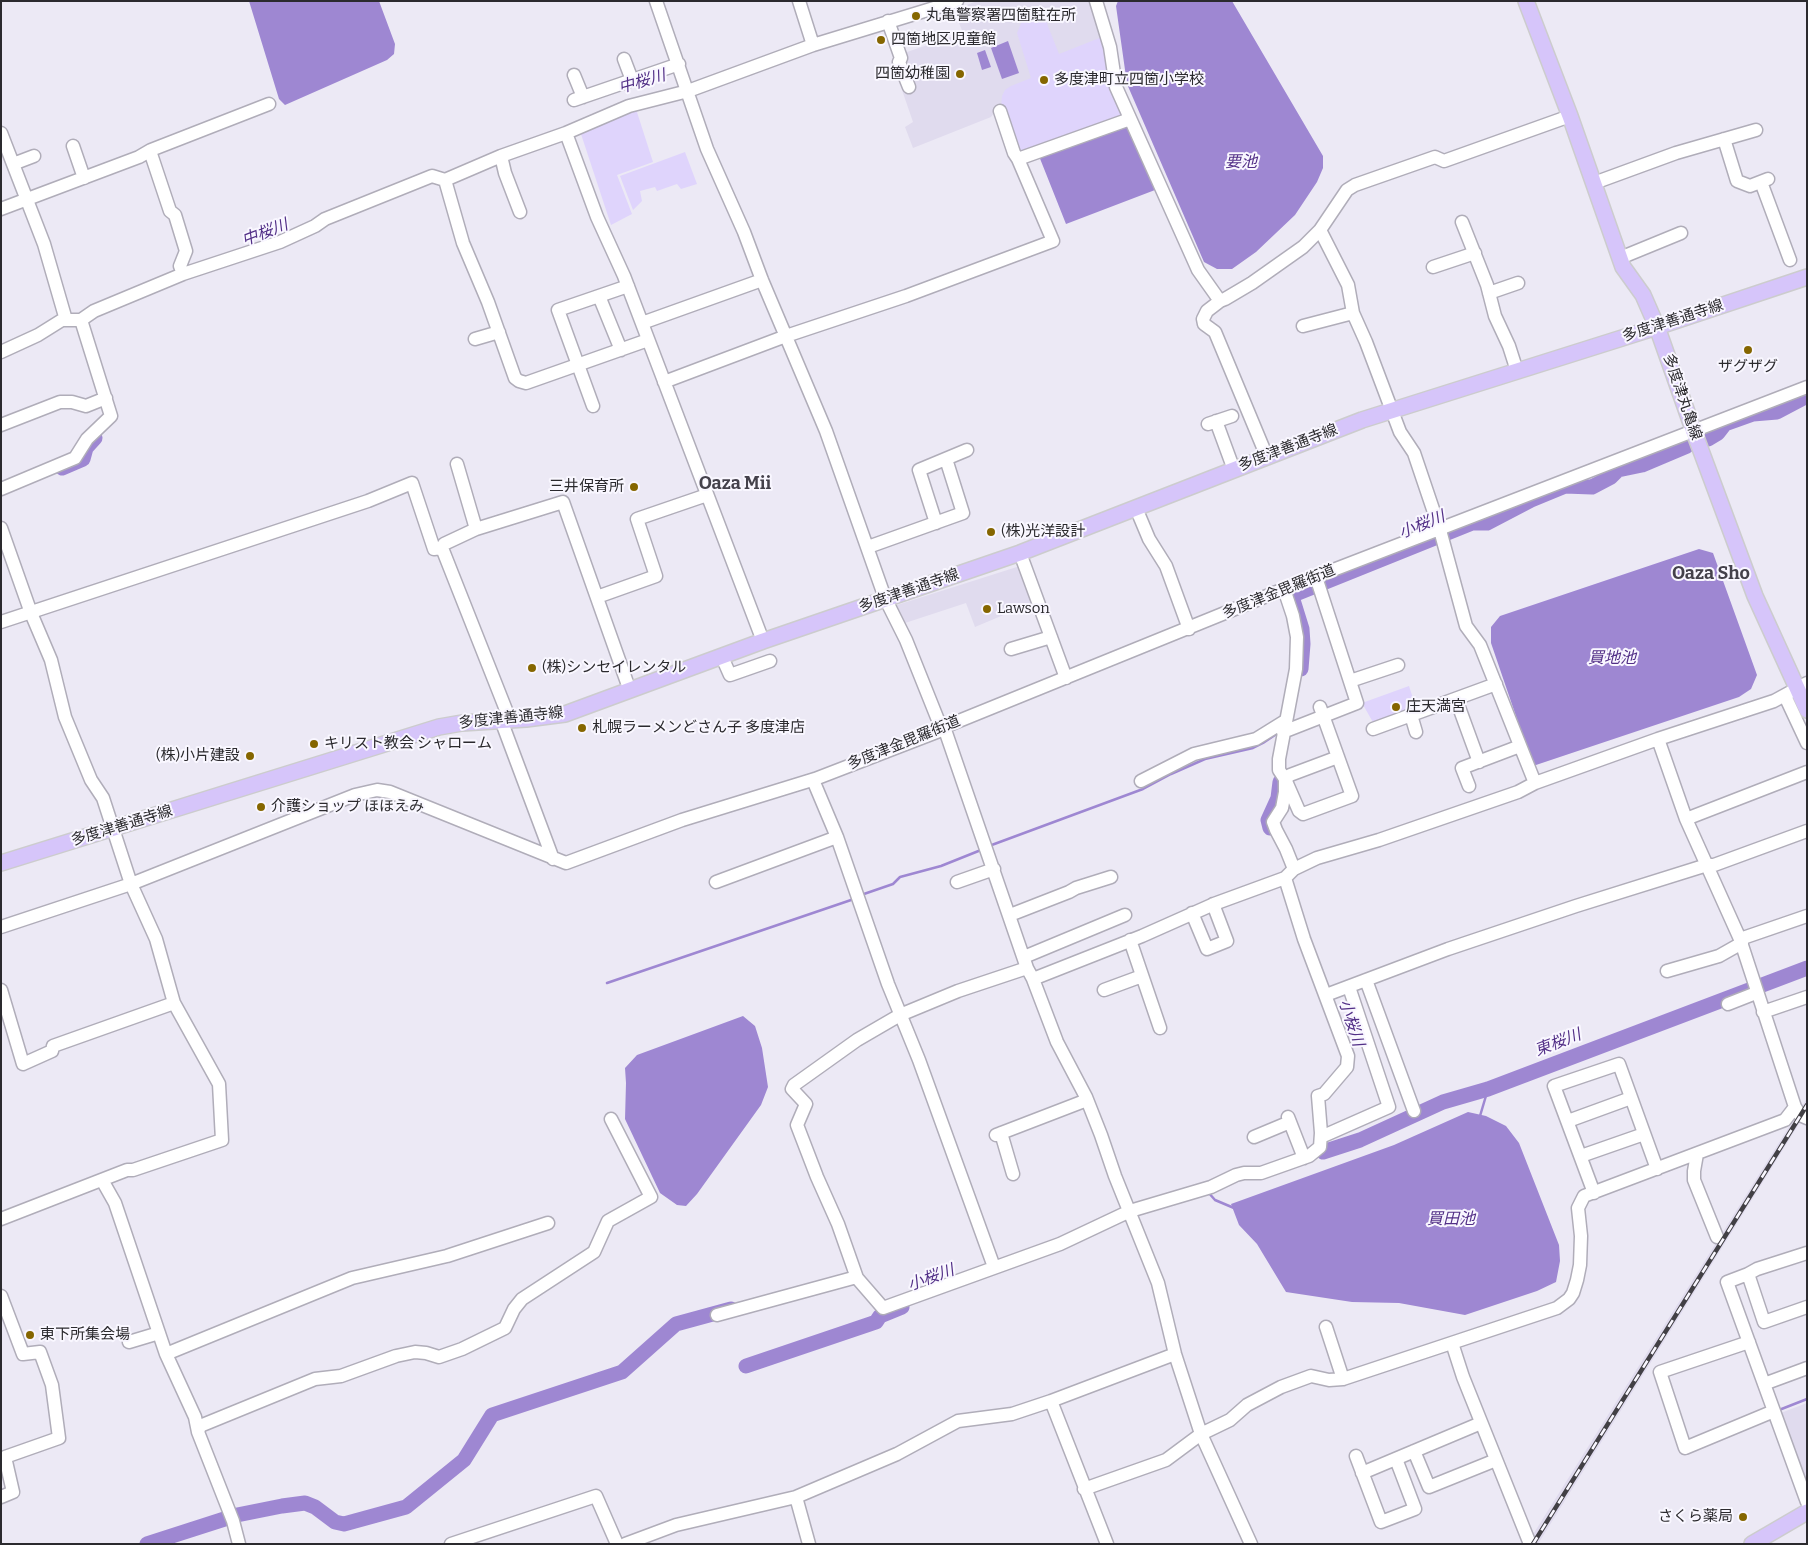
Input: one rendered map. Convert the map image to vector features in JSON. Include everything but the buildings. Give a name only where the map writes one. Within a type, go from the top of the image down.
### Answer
[{"type":"main road","name":"多度津丸亀線","points":[[1526,1],[1570,116],[1623,267],[1643,295],[1657,327],[1755,596],[1807,710]]},
{"type":"main road","name":"多度津善通寺線","points":[[1,863],[421,732],[462,723],[565,714],[885,598],[1020,553],[1362,420],[1657,327],[1807,277]]},
{"type":"main road","points":[[1752,1544],[1807,1512]]},
{"type":"street","points":[[656,1],[707,149],[744,232],[762,280],[826,432],[885,598],[906,640],[943,728],[1028,968],[1057,1042],[1087,1100],[1101,1135],[1115,1176],[1158,1283],[1175,1354],[1201,1434],[1251,1544]]},
{"type":"street","points":[[799,1],[814,45]]},
{"type":"street","points":[[1096,1],[1110,47],[1116,87],[1198,270],[1220,301]]},
{"type":"street","points":[[82,323],[94,312],[182,274],[280,242],[315,226],[325,218],[432,176],[441,178],[566,133],[629,106],[688,91],[814,45],[951,2]]},
{"type":"street","points":[[888,21],[902,58],[899,62],[909,87]]},
{"type":"street","points":[[624,58],[632,80]]},
{"type":"street","points":[[574,75],[578,99],[678,64]]},
{"type":"street","points":[[1,209],[139,157],[268,104]]},
{"type":"street","points":[[664,382],[786,336],[906,296],[1052,241],[1014,153],[1000,112]]},
{"type":"street","points":[[1267,457],[1215,332],[1204,324],[1207,311],[1220,301],[1226,300],[1252,283],[1302,247],[1320,230],[1347,190],[1355,185],[1435,157],[1444,161],[1570,116]]},
{"type":"street","points":[[1018,159],[1130,120]]},
{"type":"street","points":[[1594,183],[1676,154],[1756,130]]},
{"type":"street","points":[[1,132],[44,244],[66,320]]},
{"type":"street","points":[[566,133],[597,217],[628,286],[763,642]]},
{"type":"street","points":[[1724,139],[1736,181],[1750,186],[1765,180],[1790,260]]},
{"type":"street","points":[[72,146],[84,178]]},
{"type":"street","points":[[148,152],[151,154],[170,210],[175,215],[186,251],[181,263],[182,274]]},
{"type":"street","points":[[13,164],[34,156]]},
{"type":"street","points":[[501,156],[505,173],[520,212]]},
{"type":"street","points":[[441,178],[463,243],[488,302],[515,378],[526,383],[648,340]]},
{"type":"street","points":[[1462,222],[1517,371]]},
{"type":"street","points":[[1320,230],[1348,285],[1353,313],[1400,432],[1414,453],[1440,530],[1466,626],[1480,645],[1534,783]]},
{"type":"street","points":[[1620,258],[1681,233]]},
{"type":"street","points":[[1433,267],[1475,253]]},
{"type":"street","points":[[642,323],[762,280]]},
{"type":"street","points":[[1489,292],[1518,283]]},
{"type":"street","points":[[593,406],[558,310],[628,286]]},
{"type":"street","points":[[599,296],[621,350]]},
{"type":"street","points":[[1303,326],[1326,314],[1353,313]]},
{"type":"street","points":[[1,352],[38,335],[62,320],[82,323]]},
{"type":"street","points":[[1,489],[75,458],[87,439],[111,416],[103,399],[82,323]]},
{"type":"street","points":[[475,339],[499,332]]},
{"type":"street","name":"多度津金毘羅街道","points":[[553,859],[566,863],[682,820],[813,780],[1284,589],[1807,387]]},
{"type":"street","points":[[1,424],[60,402],[72,402],[86,406],[103,399]]},
{"type":"street","points":[[1232,416],[1212,422],[1234,470]]},
{"type":"street","points":[[936,523],[919,470],[968,450]]},
{"type":"street","points":[[868,547],[964,513],[946,459]]},
{"type":"street","points":[[457,464],[476,529]]},
{"type":"street","points":[[1,622],[368,501],[412,483],[434,549],[442,548],[444,544],[476,529],[563,502],[630,691]]},
{"type":"street","points":[[597,597],[656,576],[637,519],[707,495]]},
{"type":"street","points":[[1136,508],[1149,539],[1166,566],[1189,629]]},
{"type":"street","points":[[1,528],[51,660],[65,717],[91,780],[103,798],[132,884],[156,939],[174,1003],[218,1084],[222,1140],[133,1170],[127,1170],[1,1220]]},
{"type":"street","points":[[442,548],[505,720],[553,859]]},
{"type":"street","points":[[1020,553],[1066,678]]},
{"type":"street","points":[[1141,781],[1194,754],[1256,739],[1322,712],[1357,704],[1316,577]]},
{"type":"street","points":[[1284,589],[1293,616],[1297,638],[1296,669],[1284,727],[1279,770],[1299,811],[1303,814],[1352,796],[1322,712]]},
{"type":"street","points":[[1011,650],[1051,637]]},
{"type":"street","points":[[722,656],[730,675],[770,661]]},
{"type":"street","points":[[1350,681],[1382,675],[1398,665]]},
{"type":"street","points":[[1373,729],[1496,684]]},
{"type":"street","points":[[1338,757],[1290,775],[1285,779],[1282,808],[1274,822],[1286,849],[1289,874],[1304,939],[1348,1056],[1347,1067],[1321,1095],[1323,1136],[1320,1147],[1309,1156],[1261,1173],[1236,1175],[1211,1187],[1130,1211],[1060,1244],[883,1308],[852,1279],[838,1224],[797,1125],[806,1104],[792,1089],[794,1085],[857,1040],[900,1015],[958,991],[1028,968],[1130,940],[1212,904],[1289,874],[1317,858],[1379,840],[1518,792],[1534,783],[1658,739],[1774,701],[1796,689],[1807,743]]},
{"type":"street","points":[[1456,699],[1479,762]]},
{"type":"street","points":[[1411,715],[1416,732]]},
{"type":"street","points":[[1658,739],[1686,819],[1741,941],[1755,990],[1795,1107],[1800,1114],[1807,1118]]},
{"type":"street","points":[[1469,786],[1462,768],[1520,746]]},
{"type":"street","points":[[1686,819],[1807,772]]},
{"type":"street","points":[[813,780],[837,837],[888,984],[919,1060],[994,1267]]},
{"type":"street","points":[[1,927],[132,884],[355,795],[377,790],[390,792],[553,859]]},
{"type":"street","points":[[1326,996],[1448,949],[1548,915],[1707,865],[1714,865],[1807,831]]},
{"type":"street","points":[[716,882],[837,837]]},
{"type":"street","points":[[957,882],[994,869]]},
{"type":"street","points":[[1010,915],[1076,888],[1111,877]]},
{"type":"street","points":[[1192,913],[1207,949],[1227,941],[1212,904]]},
{"type":"street","points":[[1028,968],[1063,936],[1105,920],[1124,916]]},
{"type":"street","points":[[1666,971],[1719,956],[1741,941],[1807,916]]},
{"type":"street","points":[[1130,940],[1160,1028]]},
{"type":"street","points":[[1104,990],[1142,976]]},
{"type":"street","points":[[1366,980],[1414,1111]]},
{"type":"street","points":[[1323,1136],[1389,1107],[1348,987]]},
{"type":"street","points":[[1,990],[23,1064],[52,1051],[53,1046],[174,1003]]},
{"type":"street","points":[[1728,1004],[1755,990]]},
{"type":"street","points":[[1763,1012],[1807,997]]},
{"type":"street","points":[[1594,1192],[1554,1086],[1619,1064],[1657,1169]]},
{"type":"street","points":[[1568,1121],[1631,1098]]},
{"type":"street","points":[[1013,1174],[999,1134],[1087,1100]]},
{"type":"street","points":[[1084,1489],[1166,1460],[1201,1434],[1230,1420],[1247,1405],[1281,1387],[1311,1376],[1329,1380],[1343,1379],[1557,1308],[1573,1293],[1580,1265],[1581,1236],[1578,1208],[1584,1196],[1785,1120],[1795,1107]]},
{"type":"street","points":[[197,1434],[200,1426],[315,1379],[342,1376],[396,1356],[415,1352],[439,1357],[462,1349],[505,1328],[514,1309],[522,1299],[594,1252],[608,1221],[651,1197],[611,1119]]},
{"type":"street","points":[[1254,1137],[1289,1120],[1304,1158]]},
{"type":"street","points":[[1581,1156],[1644,1134]]},
{"type":"street","points":[[1697,1154],[1694,1180],[1717,1237]]},
{"type":"street","points":[[102,1180],[115,1203],[166,1354],[195,1417],[197,1434],[231,1517],[239,1544]]},
{"type":"street","points":[[166,1354],[352,1278],[447,1256],[548,1222]]},
{"type":"street","points":[[1807,1253],[1756,1269],[1728,1282],[1807,1502]]},
{"type":"street","points":[[1748,1274],[1764,1322],[1805,1311]]},
{"type":"street","points":[[718,1315],[852,1279]]},
{"type":"street","points":[[1,1296],[23,1354],[40,1352],[52,1385],[59,1438],[5,1457],[13,1492],[1,1497]]},
{"type":"street","points":[[1326,1327],[1328,1347],[1343,1379]]},
{"type":"street","points":[[129,1342],[159,1333]]},
{"type":"street","points":[[1749,1342],[1660,1372],[1685,1448],[1774,1411]]},
{"type":"street","points":[[1452,1343],[1463,1377],[1530,1544]]},
{"type":"street","points":[[624,1544],[676,1525],[796,1497],[897,1454],[930,1438],[958,1421],[1012,1414],[1175,1354]]},
{"type":"street","points":[[1764,1384],[1807,1368]]},
{"type":"street","points":[[1051,1401],[1107,1544]]},
{"type":"street","points":[[1362,1473],[1481,1423]]},
{"type":"street","points":[[1414,1451],[1429,1487],[1496,1460]]},
{"type":"street","points":[[1356,1456],[1381,1522],[1415,1509],[1396,1459]]},
{"type":"street","points":[[452,1544],[596,1496],[617,1544]]},
{"type":"street","points":[[796,1497],[809,1544]]},
{"type":"shaded area","points":[[977,1],[1090,1],[1103,42],[996,110],[991,117],[913,148],[905,127],[913,122],[902,90],[912,86],[903,63],[904,53],[963,33],[954,10]]},
{"type":"shaded area","points":[[1040,6],[1059,54],[1102,37],[1124,118],[1024,154],[1016,150],[1001,108],[1002,96],[1005,90],[1011,86],[1031,78],[1017,33],[1022,21],[1019,13]]},
{"type":"shaded area","points":[[636,109],[653,162],[617,175],[632,214],[611,225],[580,131]]},
{"type":"shaded area","points":[[685,152],[697,184],[681,189],[677,184],[657,191],[655,187],[640,191],[642,201],[633,210],[620,176]]},
{"type":"shaded area","points":[[1020,566],[1032,603],[975,627],[966,603],[902,624],[894,606]]},
{"type":"shaded area","points":[[1409,686],[1417,710],[1374,724],[1362,703]]},
{"type":"shaded area","points":[[1807,1098],[1807,1111],[1538,1544],[1527,1544]]},
{"type":"shaded area","points":[[1807,1403],[1807,1480],[1803,1481],[1778,1414]]},
{"type":"water","points":[[249,1],[379,1],[395,44],[394,54],[387,60],[285,105],[279,99]]},
{"type":"water","name":"要池","points":[[1118,1],[1232,1],[1323,156],[1323,168],[1317,182],[1295,215],[1256,252],[1232,269],[1217,269],[1204,262],[1127,84],[1116,6]]},
{"type":"water","points":[[1008,41],[1019,73],[1002,79],[991,48]]},
{"type":"water","points":[[985,50],[991,67],[982,70],[977,53]]},
{"type":"water","points":[[1125,120],[1155,190],[1066,224],[1037,151]]},
{"type":"water","name":"買地池","points":[[1699,549],[1713,553],[1757,675],[1751,689],[1739,697],[1533,766],[1491,643],[1491,627],[1500,616]]},
{"type":"water","points":[[743,1016],[755,1026],[762,1048],[768,1087],[761,1105],[697,1194],[686,1206],[677,1205],[660,1193],[625,1119],[625,1068],[637,1055]]},
{"type":"water","name":"買田池","points":[[1468,1112],[1486,1116],[1506,1126],[1519,1143],[1559,1245],[1560,1261],[1556,1282],[1537,1291],[1465,1315],[1399,1303],[1352,1302],[1286,1292],[1257,1244],[1239,1225],[1231,1204],[1394,1145]]},
{"type":"waterway","name":"小桜川","points":[[1708,439],[1718,433],[1725,424],[1753,414],[1777,412],[1807,396]]},
{"type":"waterway","name":"中桜川","points":[[62,468],[83,459],[86,448],[95,438]]},
{"type":"waterway","name":"小桜川","points":[[1301,669],[1302,629],[1293,595],[1472,523],[1487,523],[1531,500],[1565,486],[1592,487],[1611,477],[1618,470],[1642,465],[1687,446]]},
{"type":"waterway","points":[[989,846],[1143,789],[1205,759],[1253,748],[1278,733]]},
{"type":"waterway","name":"小桜川","points":[[1270,828],[1268,820],[1278,798],[1280,782]]},
{"type":"waterway","points":[[861,895],[893,884],[900,877],[941,866],[981,850]]},
{"type":"waterway","points":[[607,983],[854,899]]},
{"type":"waterway","name":"東桜川","points":[[1323,1152],[1360,1140],[1443,1102],[1488,1089],[1807,968]]},
{"type":"waterway","points":[[1480,1116],[1488,1089]]},
{"type":"waterway","points":[[1208,1192],[1215,1200],[1234,1208]]},
{"type":"waterway","name":"小桜川","points":[[746,1366],[876,1322],[880,1316],[902,1307]]},
{"type":"waterway","points":[[147,1544],[237,1515],[282,1506],[305,1503],[315,1507],[335,1522],[344,1524],[406,1507],[464,1460],[492,1415],[622,1372],[676,1324],[731,1309]]},
{"type":"waterway","points":[[1779,1410],[1807,1399]]},
{"type":"railway","points":[[1533,1544],[1807,1105]]},
{"type":"place","name":"丸亀警察署四箇駐在所","points":[[916,16]]},
{"type":"place","name":"四箇地区児童館","points":[[881,40]]},
{"type":"place","name":"四箇幼稚園","points":[[960,74]]},
{"type":"place","name":"多度津町立四箇小学校","points":[[1044,80]]},
{"type":"place","name":"ザグザグ","points":[[1748,350]]},
{"type":"place","name":"三井保育所","points":[[634,487]]},
{"type":"place","name":"(株)光洋設計","points":[[991,532]]},
{"type":"place","name":"Lawson","points":[[987,609]]},
{"type":"place","name":"(株)シンセイレンタル","points":[[532,668]]},
{"type":"place","name":"庄天満宮","points":[[1396,707]]},
{"type":"place","name":"札幌ラーメンどさん子 多度津店","points":[[582,728]]},
{"type":"place","name":"キリスト教会 シャローム","points":[[314,744]]},
{"type":"place","name":"(株)小片建設","points":[[250,756]]},
{"type":"place","name":"介護ショップ ほほえみ","points":[[261,807]]},
{"type":"place","name":"東下所集会場","points":[[30,1335]]},
{"type":"place","name":"さくら薬局","points":[[1743,1517]]},
{"type":"district","name":"Oaza Mii","points":[[735,484]]},
{"type":"district","name":"Oaza Sho","points":[[1711,574]]}]
